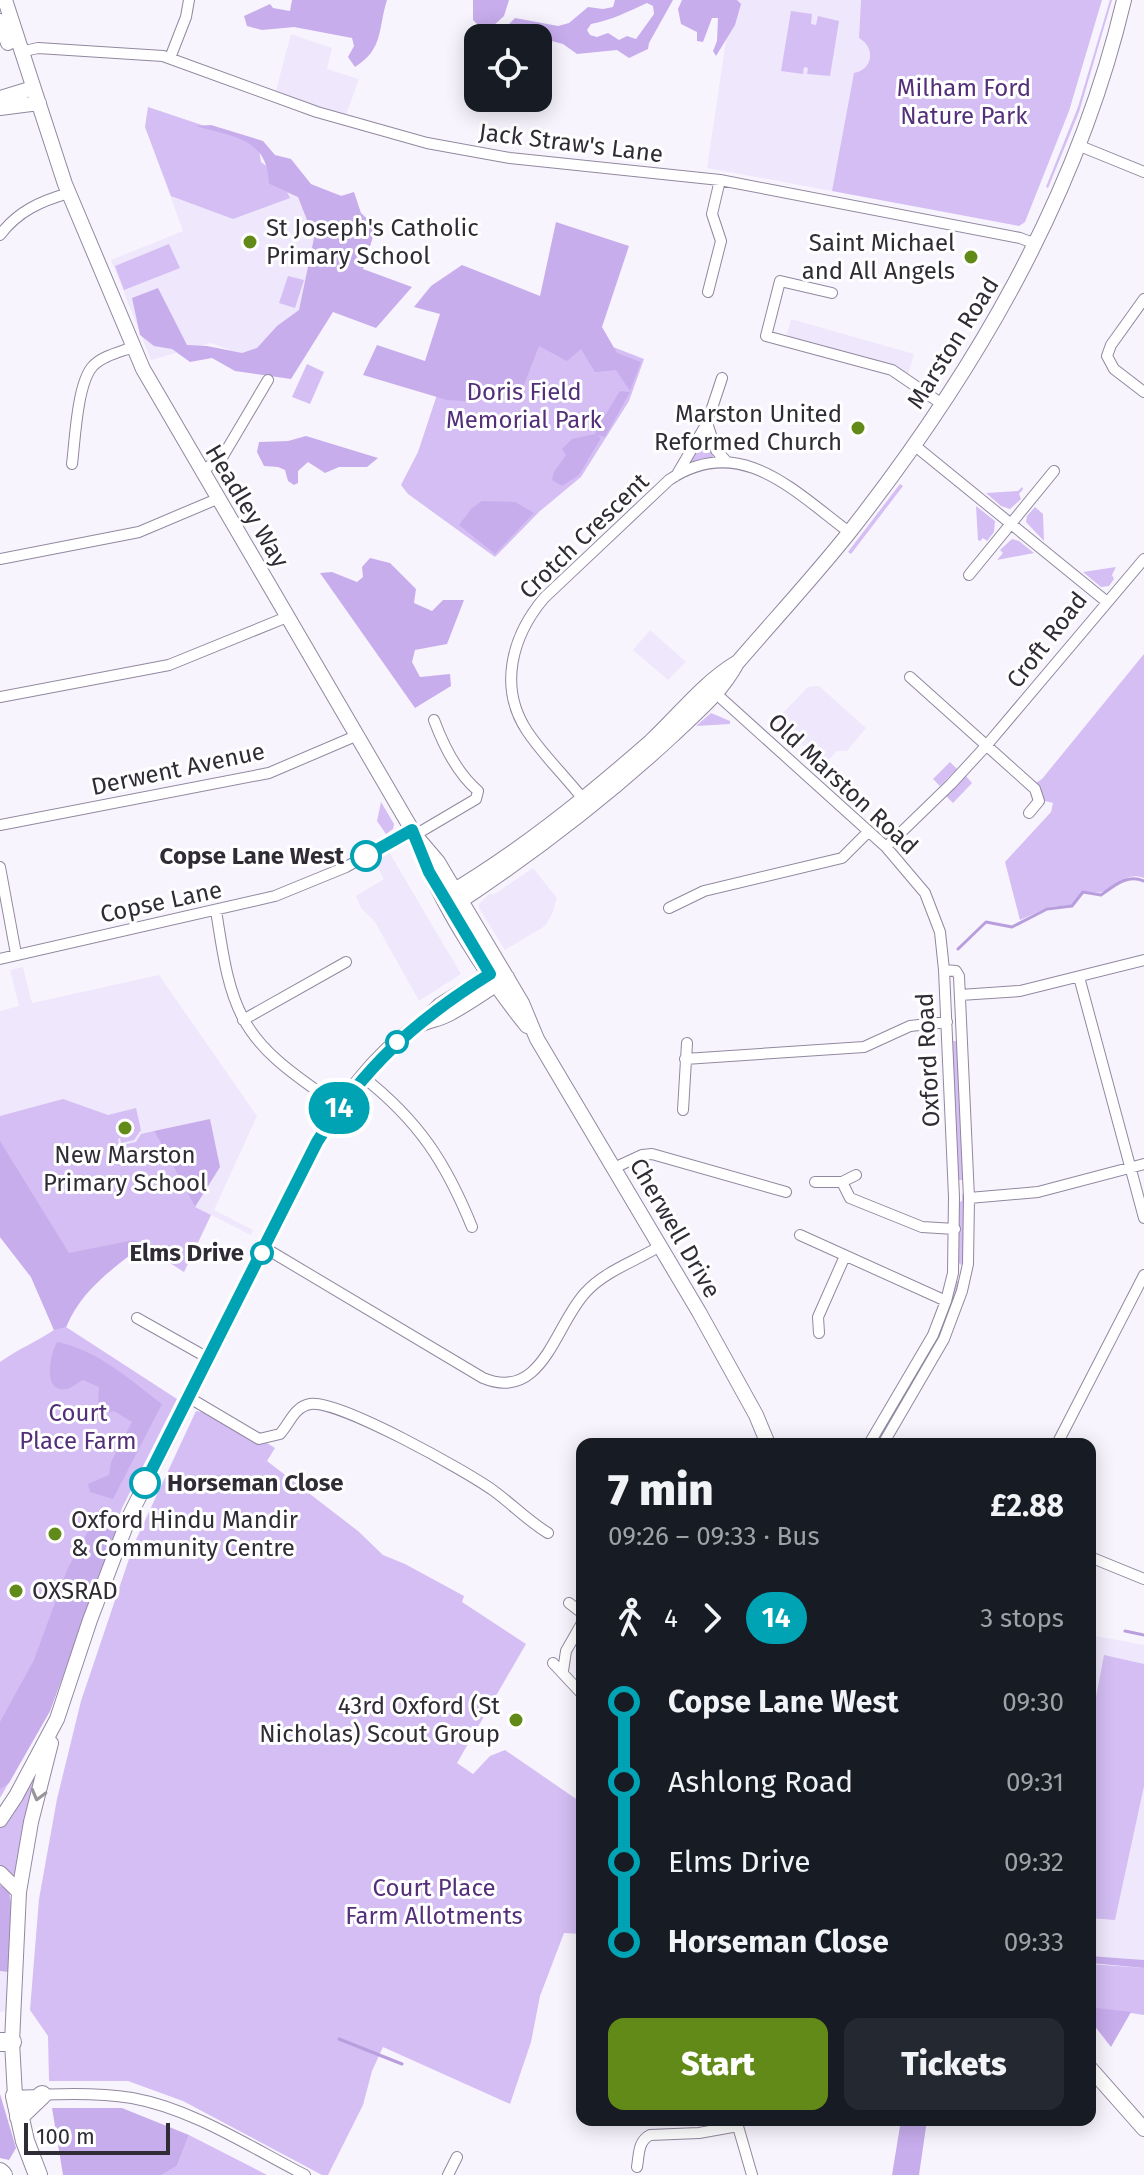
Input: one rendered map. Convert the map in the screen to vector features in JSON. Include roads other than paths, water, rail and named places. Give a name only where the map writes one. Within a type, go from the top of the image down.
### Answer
[{"type":"highway","points":[[19,2117],[42,2095]]},
{"type":"highway","points":[[15,2096],[38,2175]]},
{"type":"main road","name":"Headley Way","points":[[5,0],[32,97]]},
{"type":"main road","name":"Marston Road","points":[[452,902],[534,844],[605,788],[649,742],[712,690],[718,674],[737,663],[849,532],[914,445],[997,318],[1036,244],[1080,146],[1107,67],[1124,0]]},
{"type":"main road","name":"Headley Way","points":[[0,21],[133,347],[201,472],[414,834],[438,862],[452,902]]},
{"type":"main road","points":[[0,98],[32,97]]},
{"type":"main road","points":[[0,108],[32,97]]},
{"type":"main road","name":"Marston Road","points":[[534,844],[583,799],[605,788]]},
{"type":"main road","name":"Cherwell Drive","points":[[452,902],[499,976],[522,1003],[537,1039]]},
{"type":"main road","points":[[15,2096],[6,2042],[19,1892],[31,1822],[57,1719],[117,1547],[188,1397],[317,1142],[363,1077],[386,1052],[422,1024],[440,1005],[464,998],[499,976]]},
{"type":"main road","name":"Cherwell Drive","points":[[499,976],[509,1002],[537,1039],[739,1383],[765,1438]]},
{"type":"main road","points":[[0,1820],[57,1719]]},
{"type":"main road","points":[[0,1873],[19,1892]]},
{"type":"main road","points":[[1096,2075],[1144,2129]]},
{"type":"street","points":[[170,58],[186,17],[189,0]]},
{"type":"street","name":"Jack Straw's Lane","points":[[20,52],[38,48],[170,58],[212,76],[317,112],[427,143],[510,158],[720,180],[1020,238],[1036,244]]},
{"type":"street","points":[[1080,146],[1144,172]]},
{"type":"street","points":[[708,292],[721,241],[712,214],[720,180]]},
{"type":"street","points":[[0,235],[16,217],[67,188]]},
{"type":"street","points":[[721,241],[734,243]]},
{"type":"street","points":[[832,293],[780,281],[766,336],[892,370],[942,404]]},
{"type":"street","points":[[1144,299],[1111,345],[1107,356],[1114,369],[1144,392]]},
{"type":"street","points":[[72,464],[84,418],[82,391],[90,370],[100,361],[133,347]]},
{"type":"street","points":[[676,476],[707,423],[722,378]]},
{"type":"street","points":[[201,472],[223,456],[268,380]]},
{"type":"street","points":[[707,423],[716,450],[727,462]]},
{"type":"street","name":"Croft Road","points":[[886,847],[986,746],[1107,602],[914,445]]},
{"type":"street","name":"Crotch Crescent","points":[[583,799],[524,727],[510,680],[515,646],[527,620],[544,598],[676,476],[705,466],[727,462],[750,466],[777,477],[849,532]]},
{"type":"street","points":[[969,575],[1054,471]]},
{"type":"street","points":[[0,559],[139,532],[217,499]]},
{"type":"street","points":[[1107,602],[1144,559]]},
{"type":"street","points":[[0,697],[169,665],[287,617]]},
{"type":"street","points":[[910,677],[1035,789],[1039,801],[1029,813]]},
{"type":"street","name":"Old Marston Road","points":[[712,690],[886,847],[920,886],[940,932],[944,970]]},
{"type":"street","name":"Copse Lane","points":[[0,959],[216,911],[306,885],[414,834],[476,799],[478,794],[477,788],[467,782],[446,750],[434,720]]},
{"type":"street","name":"Derwent Avenue","points":[[0,825],[269,773],[358,735]]},
{"type":"street","points":[[669,908],[704,891],[842,858],[868,832]]},
{"type":"street","points":[[0,867],[16,954]]},
{"type":"street","points":[[216,911],[229,979],[243,1020],[268,1052],[323,1095]]},
{"type":"street","points":[[960,995],[1020,991],[1144,960]]},
{"type":"street","points":[[243,1020],[346,962]]},
{"type":"street","name":"Oxford Road","points":[[873,1438],[933,1335],[953,1273],[955,1229],[944,970],[958,972],[969,1253],[966,1275],[944,1339],[886,1438]]},
{"type":"street","points":[[1079,977],[1144,1218]]},
{"type":"street","points":[[685,1059],[864,1047],[910,1026],[947,1022]]},
{"type":"street","points":[[683,1110],[687,1043]]},
{"type":"street","points":[[363,1077],[425,1136],[443,1164],[472,1227]]},
{"type":"street","points":[[614,1168],[642,1155],[652,1154],[786,1192]]},
{"type":"street","points":[[969,1198],[1038,1192],[1144,1164]]},
{"type":"street","points":[[815,1182],[842,1182],[856,1175]]},
{"type":"street","points":[[842,1182],[850,1198],[922,1227],[955,1229]]},
{"type":"street","points":[[800,1235],[946,1301]]},
{"type":"street","points":[[265,1248],[483,1378],[508,1383],[534,1371],[590,1287],[660,1246]]},
{"type":"street","points":[[819,1333],[818,1317],[845,1256]]},
{"type":"street","points":[[953,1273],[966,1275]]},
{"type":"street","points":[[1060,1438],[1143,1280]]},
{"type":"street","points":[[137,1318],[208,1358]]},
{"type":"street","points":[[188,1397],[259,1439],[280,1434],[293,1415],[305,1406],[321,1404],[337,1409],[481,1482],[548,1533]]},
{"type":"street","points":[[1096,1559],[1144,1579]]},
{"type":"street","points":[[569,1603],[576,1608]]},
{"type":"street","points":[[563,1671],[566,1651],[576,1634]]},
{"type":"street","points":[[553,1663],[576,1687]]},
{"type":"street","points":[[15,2096],[103,2095],[134,2099],[197,2120],[305,2175]]},
{"type":"street","points":[[637,2167],[641,2145],[650,2135],[699,2133],[725,2126]]},
{"type":"street","points":[[737,2126],[752,2175]]},
{"type":"street","points":[[448,2175],[457,2157]]},
{"type":"waterway","points":[[958,949],[986,922],[1012,927],[1047,909],[1072,906],[1083,892],[1101,895],[1127,880],[1144,881]]},
{"type":"waterway","points":[[1125,1631],[1144,1635]]},
{"type":"waterway","points":[[339,2039],[402,2064]]},
{"type":"place","name":"St Joseph's Catholic Primary School","points":[[250,242]]},
{"type":"place","name":"Saint Michael and All Angels","points":[[971,257]]},
{"type":"place","name":"Marston United Reformed Church","points":[[858,428]]},
{"type":"place","name":"Copse Lane West","points":[[366,856]]},
{"type":"place","name":"New Marston Primary School","points":[[125,1128]]},
{"type":"place","name":"Elms Drive","points":[[262,1253]]},
{"type":"place","name":"Horseman Close","points":[[145,1483]]},
{"type":"place","name":"Oxford Hindu Mandir & Community Centre","points":[[55,1534]]},
{"type":"place","name":"OXSRAD","points":[[16,1591]]},
{"type":"place","name":"43rd Oxford (St Nicholas) Scout Group","points":[[516,1720]]},
{"type":"park label","name":"Milham Ford Nature Park","points":[[964,102]]},
{"type":"park label","name":"Doris Field Memorial Park","points":[[524,406]]},
{"type":"park label","name":"Court Place Farm","points":[[78,1427]]},
{"type":"park label","name":"Court Place Farm Allotments","points":[[434,1902]]}]
